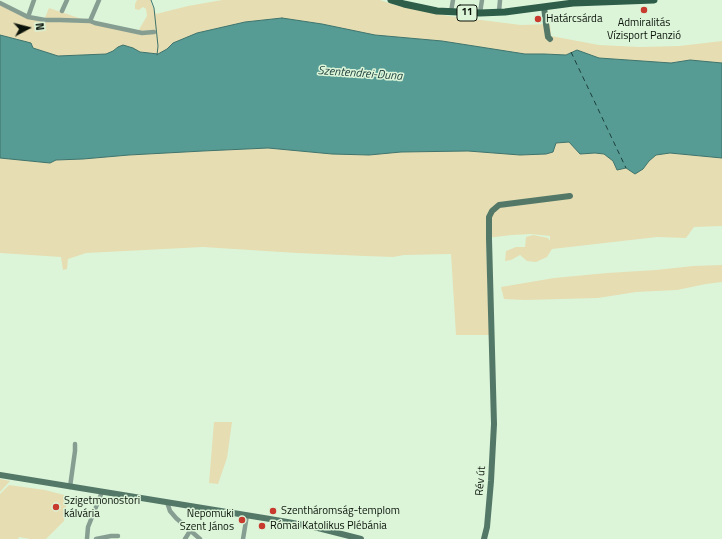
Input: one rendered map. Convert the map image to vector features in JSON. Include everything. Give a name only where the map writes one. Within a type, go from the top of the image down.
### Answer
[{"type":"main road","name":"11","points":[[391,0],[420,8],[450,12],[480,13],[499,12],[546,4],[654,0]]},
{"type":"street","points":[[28,16],[34,0]]},
{"type":"street","points":[[62,11],[67,0]]},
{"type":"street","points":[[90,21],[99,0]]},
{"type":"street","points":[[450,12],[453,0]]},
{"type":"street","points":[[480,13],[482,0]]},
{"type":"street","points":[[499,12],[500,0]]},
{"type":"street","points":[[0,3],[28,16],[45,20],[90,21],[142,33],[154,32]]},
{"type":"street","points":[[546,4],[546,24],[548,37],[550,39]]},
{"type":"street","name":"Rév út","points":[[484,539],[487,527],[491,481],[494,424],[489,217],[492,211],[499,205],[570,196]]},
{"type":"street","points":[[70,487],[75,444]]},
{"type":"street","points":[[0,475],[310,526],[361,539]]},
{"type":"street","points":[[87,539],[88,527],[102,492]]},
{"type":"street","points":[[167,502],[170,511],[176,518],[200,539]]},
{"type":"street","points":[[242,539],[247,515]]},
{"type":"street","points":[[185,539],[190,531]]},
{"type":"street","points":[[96,539],[118,536]]},
{"type":"shaded area","points":[[137,0],[151,0],[156,14],[222,0],[380,0],[395,5],[449,16],[521,25],[550,24],[551,36],[599,45],[640,47],[679,46],[722,41],[722,63],[690,60],[671,63],[599,58],[577,50],[566,55],[525,54],[442,41],[375,35],[322,24],[282,18],[245,22],[197,33],[173,43],[167,49],[158,54],[140,52],[128,46],[118,47],[106,54],[58,56],[33,48],[31,43],[0,35],[0,2],[40,20],[44,20],[49,8],[88,21],[137,33],[147,16],[146,9],[143,7],[139,10],[135,9]]},
{"type":"shaded area","points":[[569,142],[578,152],[586,154],[604,154],[613,161],[617,170],[626,168],[643,169],[656,155],[670,153],[722,158],[722,226],[694,227],[686,238],[657,237],[552,249],[547,257],[536,262],[527,261],[520,255],[511,260],[505,261],[506,251],[516,247],[525,247],[526,237],[533,235],[548,238],[550,241],[550,236],[531,234],[486,238],[489,335],[456,335],[451,254],[404,255],[393,257],[203,247],[86,253],[68,259],[67,269],[63,270],[61,257],[0,253],[0,158],[50,163],[55,160],[268,148],[332,154],[369,155],[401,152],[468,151],[520,155],[546,154],[553,152],[556,143]]},
{"type":"shaded area","points":[[722,265],[722,282],[677,290],[636,292],[598,298],[525,300],[504,299],[501,287],[554,278],[693,266]]},
{"type":"shaded area","points":[[214,422],[232,422],[227,458],[218,484],[209,483]]},
{"type":"shaded area","points":[[0,479],[10,481],[0,492]]},
{"type":"shaded area","points":[[9,485],[45,490],[68,496],[64,521],[46,539],[19,537],[18,539],[0,539],[0,494]]},
{"type":"water","name":"Szentendrei-Duna","points":[[282,18],[322,24],[375,35],[442,41],[525,54],[566,55],[577,50],[599,58],[671,63],[690,60],[722,63],[722,158],[670,153],[656,155],[643,169],[635,174],[626,168],[617,170],[613,161],[604,154],[580,154],[569,142],[556,143],[553,152],[546,154],[520,155],[468,151],[401,152],[369,155],[332,154],[268,148],[56,160],[50,163],[0,158],[0,35],[31,43],[33,48],[58,56],[106,54],[123,45],[140,52],[158,54],[167,49],[173,43],[197,33],[245,22]]},
{"type":"waterway","points":[[151,0],[154,8],[158,46],[157,55]]},
{"type":"ferry route","points":[[571,52],[626,168]]},
{"type":"place","name":"Admiralitás Vízisport Panzió","points":[[644,10]]},
{"type":"place","name":"Határcsárda","points":[[538,19]]},
{"type":"place","name":"Szigetmonostori kálvária","points":[[56,507]]},
{"type":"place","name":"Szentháromság-templom","points":[[273,511]]},
{"type":"place","name":"Nepomuki Szent János","points":[[242,520]]},
{"type":"place","name":"Római Katolikus Plébánia","points":[[262,526]]}]
